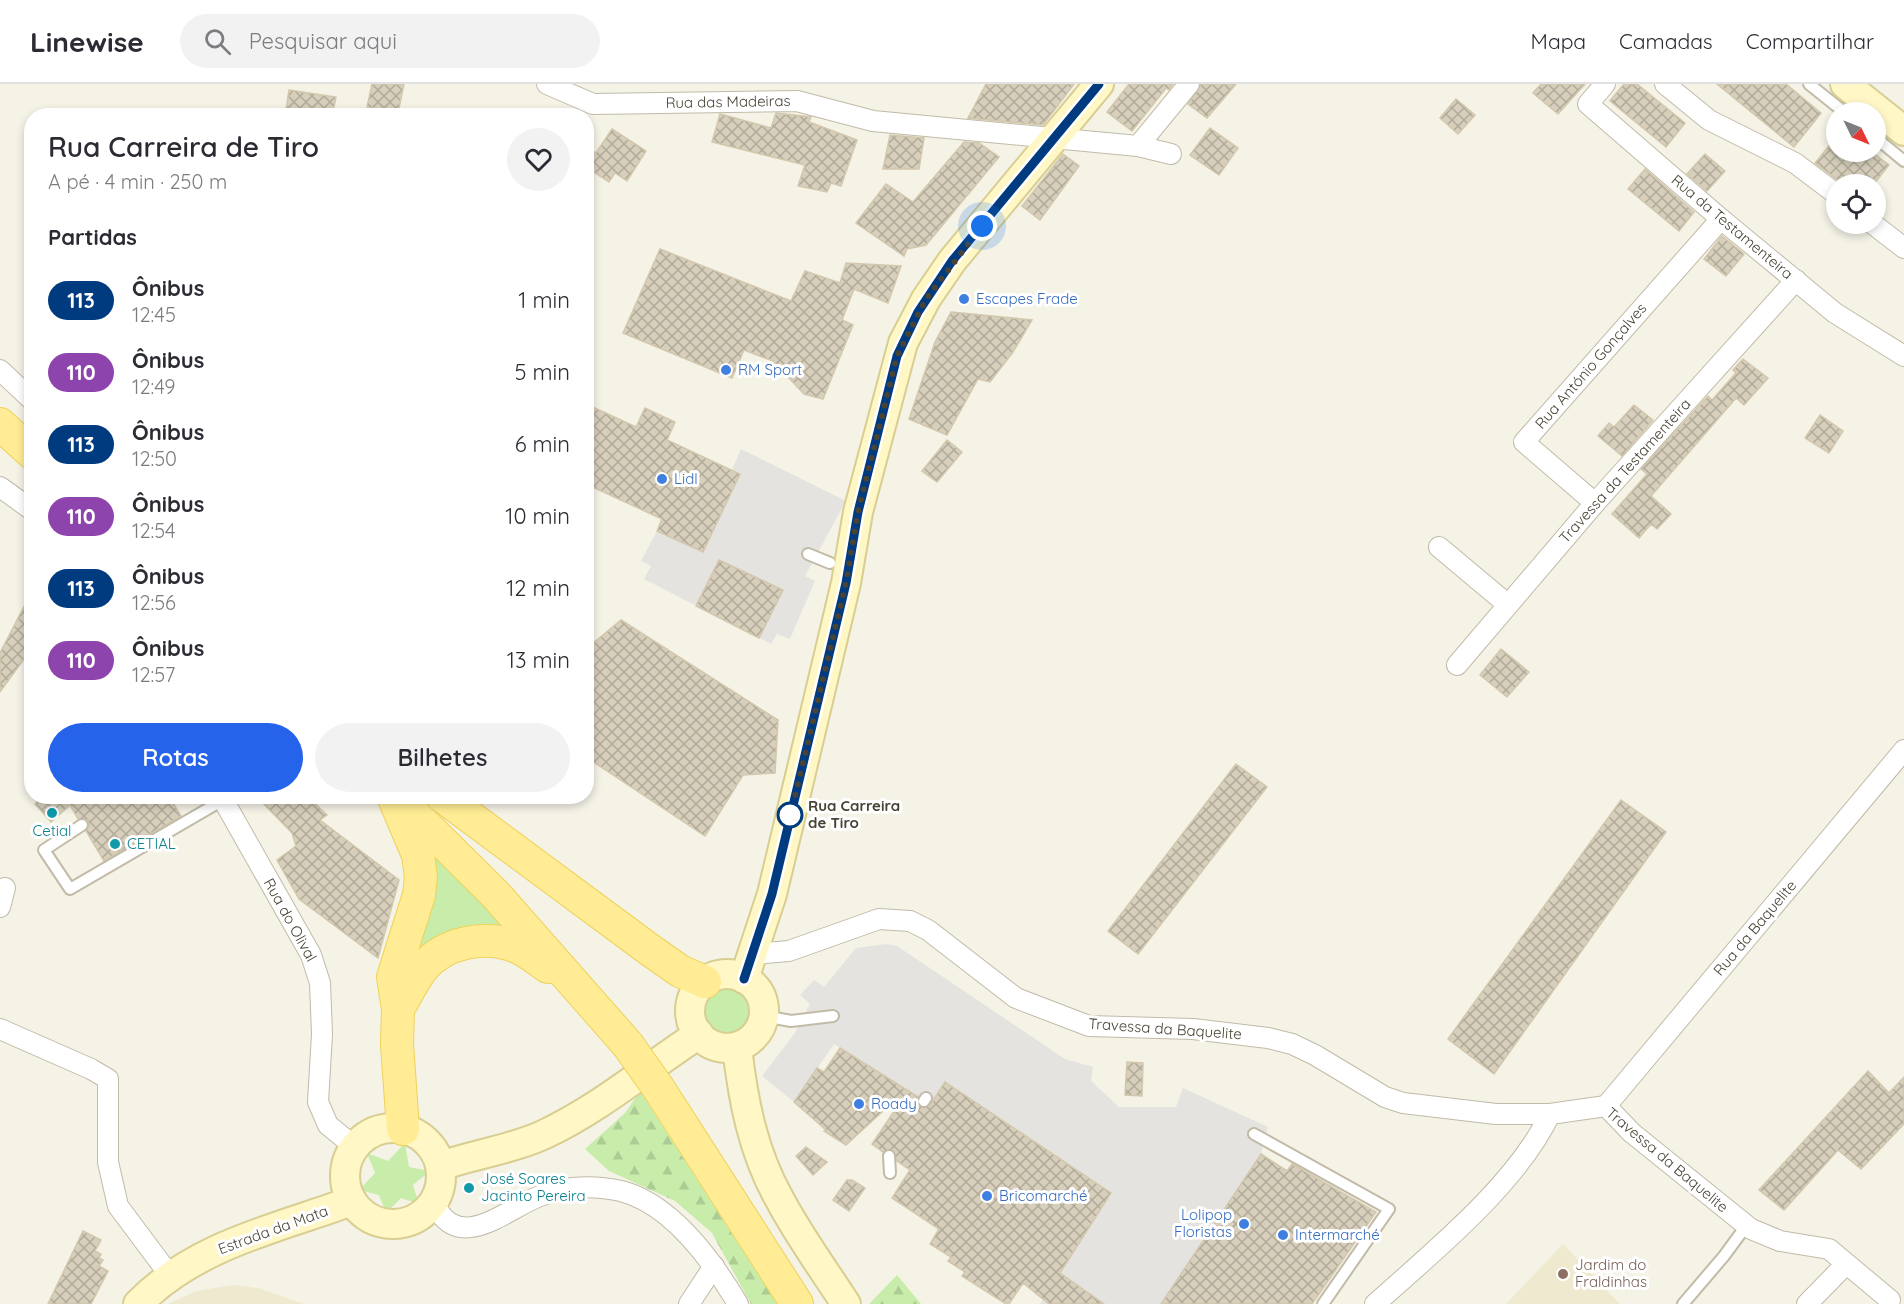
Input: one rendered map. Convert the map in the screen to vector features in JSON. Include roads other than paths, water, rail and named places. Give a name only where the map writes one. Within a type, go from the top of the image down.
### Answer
[{"type":"main road","points":[[748,966],[705,982],[693,997],[691,1017],[699,1034],[720,1047],[737,1047],[755,1035],[764,1016],[762,998],[748,966],[772,894],[824,666],[828,567],[858,512],[897,356],[918,312],[952,261],[1099,84]]},
{"type":"main road","points":[[1845,84],[1904,131]]},
{"type":"main road","points":[[0,424],[24,446]]},
{"type":"main road","points":[[397,804],[418,855],[421,877],[419,895],[393,977],[398,1010],[397,1044],[403,1129]]},
{"type":"main road","points":[[402,804],[496,894],[628,1045],[659,1089],[797,1304]]},
{"type":"main road","points":[[453,804],[650,950],[680,971],[705,982]]},
{"type":"main road","points":[[398,1010],[416,978],[430,960],[450,948],[472,941],[495,941],[519,948],[579,987]]},
{"type":"main road","points":[[441,1166],[511,1148],[544,1134],[598,1104],[699,1034]]},
{"type":"main road","points":[[737,1047],[749,1121],[768,1176],[779,1200],[846,1304]]},
{"type":"main road","points":[[403,1129],[423,1138],[437,1155],[441,1166],[441,1185],[434,1203],[416,1219],[392,1224],[369,1218],[352,1201],[345,1179],[346,1168],[355,1148],[376,1131],[403,1129]]},
{"type":"main road","name":"Estrada da Mata","points":[[138,1304],[171,1277],[200,1259],[244,1237],[352,1201]]},
{"type":"street","name":"Rua das Madeiras","points":[[547,84],[586,108]]},
{"type":"street","points":[[1138,146],[1189,84]]},
{"type":"street","name":"Rua da Testamenteira","points":[[1605,84],[1588,104],[1721,219],[1835,313],[1904,356]]},
{"type":"street","points":[[1669,85],[1709,120],[1795,163],[1826,186]]},
{"type":"street","name":"Rua das Madeiras","points":[[594,110],[796,101],[873,121],[1138,146],[1171,154]]},
{"type":"street","name":"Rua António Gonçalves","points":[[1595,503],[1524,442],[1721,219]]},
{"type":"street","points":[[1886,234],[1904,248]]},
{"type":"street","name":"Travessa da Testamenteira","points":[[1457,665],[1595,503],[1796,280]]},
{"type":"street","points":[[0,370],[24,392]]},
{"type":"street","points":[[0,487],[24,504]]},
{"type":"street","points":[[1439,547],[1507,604]]},
{"type":"street","name":"Rua da Baquelite","points":[[1606,1106],[1904,750]]},
{"type":"street","name":"Rua do Olival","points":[[225,804],[311,955],[321,983],[322,1034],[318,1102],[328,1125],[355,1148]]},
{"type":"street","points":[[0,907],[6,888]]},
{"type":"street","name":"Travessa da Baquelite","points":[[748,966],[879,919],[910,921],[928,930],[1016,998],[1075,1022],[1106,1027],[1193,1029],[1258,1036],[1300,1048],[1385,1097],[1403,1103],[1496,1114],[1550,1114],[1606,1106],[1632,1134],[1746,1226],[1780,1241],[1829,1249],[1890,1300]]},
{"type":"street","points":[[0,1029],[91,1069],[108,1080],[108,1162],[118,1206],[171,1277]]},
{"type":"street","points":[[1375,1304],[1505,1179],[1540,1135],[1550,1114]]},
{"type":"street","points":[[434,1203],[439,1214],[456,1225],[470,1228],[496,1220],[538,1196],[571,1187],[623,1192],[649,1204],[700,1247],[738,1304]]},
{"type":"street","points":[[1807,1304],[1846,1264]]},
{"type":"street","points":[[689,1304],[714,1266]]},
{"type":"lane","points":[[1809,84],[1832,102]]},
{"type":"lane","points":[[1886,146],[1904,160]]},
{"type":"lane","points":[[82,825],[44,850],[70,889],[212,804]]},
{"type":"lane","points":[[764,1016],[791,1021],[832,1016]]},
{"type":"lane","points":[[1254,1134],[1389,1209],[1323,1304]]},
{"type":"lane","points":[[889,1156],[890,1173]]},
{"type":"lane","points":[[1683,1304],[1746,1226]]},
{"type":"place","name":"Escapes Frade","points":[[964,299]]},
{"type":"place","name":"RM Sport","points":[[726,370]]},
{"type":"place","name":"Lidl","points":[[662,479]]},
{"type":"place","name":"Cetial","points":[[52,813]]},
{"type":"place","name":"Rua Carreira de Tiro","points":[[790,815]]},
{"type":"place","name":"CETIAL","points":[[115,844]]},
{"type":"place","name":"Roady","points":[[859,1104]]},
{"type":"place","name":"José Soares Jacinto Pereira","points":[[469,1188]]},
{"type":"place","name":"Bricomarché","points":[[987,1196]]},
{"type":"place","name":"Lolipop Floristas","points":[[1244,1224]]},
{"type":"place","name":"Intermarché","points":[[1283,1235]]},
{"type":"place","name":"Jardim do Fraldinhas","points":[[1563,1274]]}]
